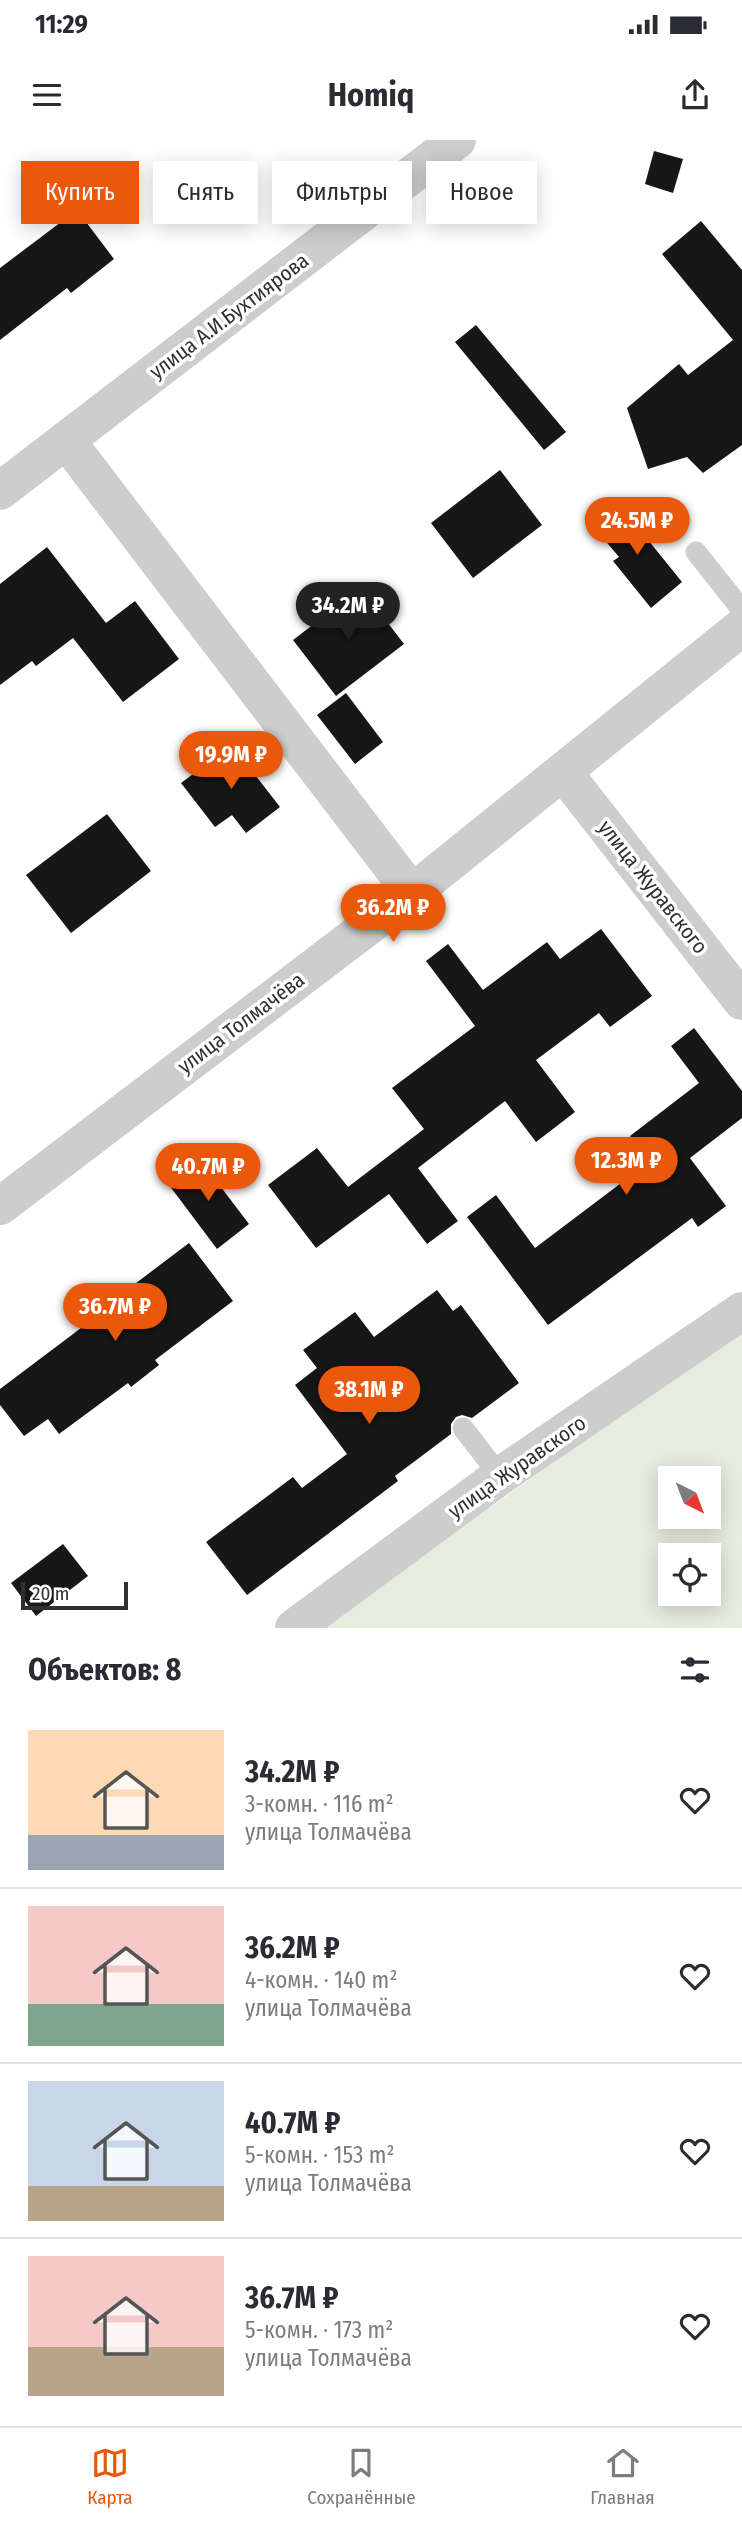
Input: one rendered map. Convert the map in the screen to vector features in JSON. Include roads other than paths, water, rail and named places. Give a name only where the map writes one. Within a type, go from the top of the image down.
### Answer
[{"type":"street","name":"улица А.И.Бухтиярова","points":[[0,491],[457,140]]},
{"type":"street","points":[[66,440],[412,893]]},
{"type":"street","name":"улица Толмачёва","points":[[0,1206],[412,893],[742,627]]},
{"type":"street","name":"улица Журавского","points":[[564,773],[742,1001]]},
{"type":"street","name":"улица Журавского","points":[[294,1628],[500,1476],[742,1311]]},
{"type":"lane","points":[[696,552],[742,610]]},
{"type":"lane","points":[[463,1427],[500,1476]]}]
